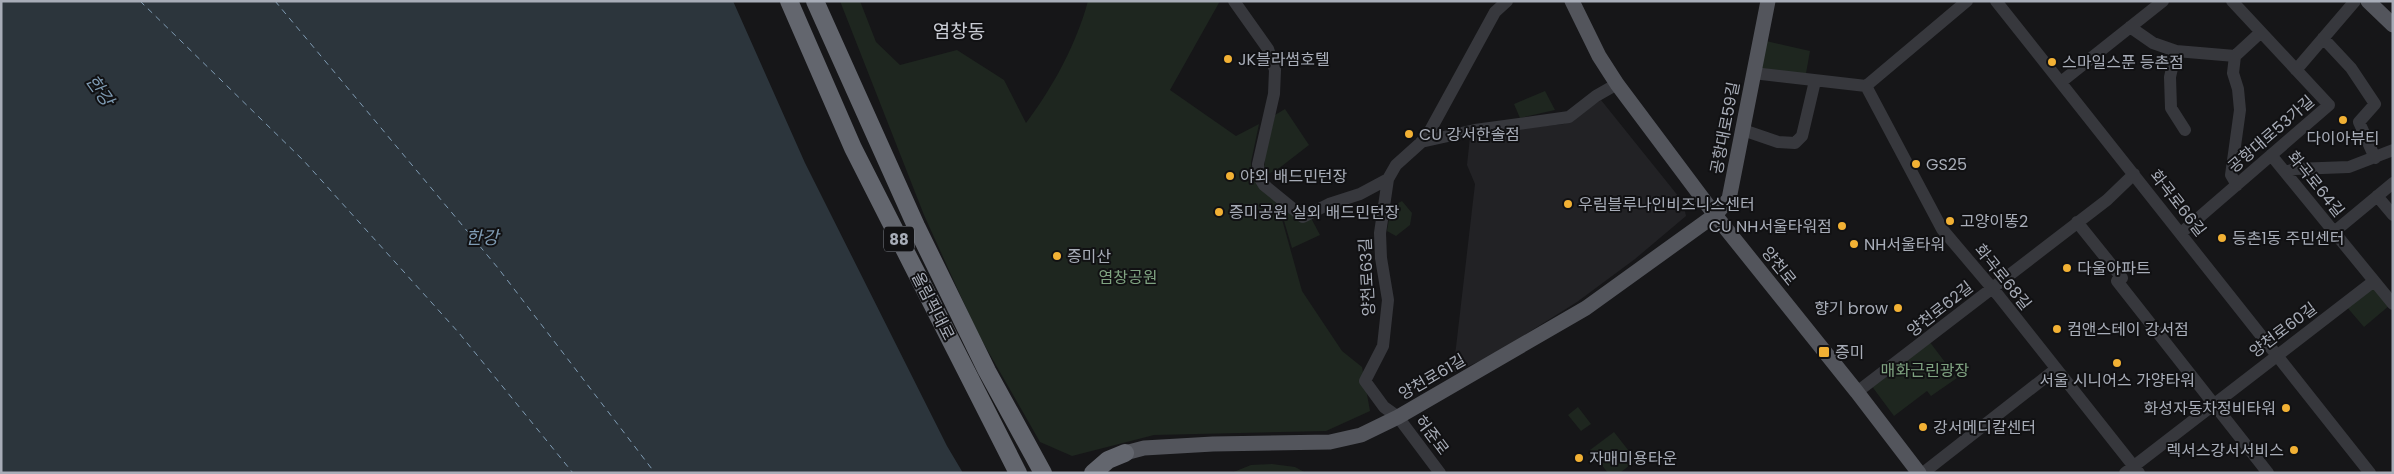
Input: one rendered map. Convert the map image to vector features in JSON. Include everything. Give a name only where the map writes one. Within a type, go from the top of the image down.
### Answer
[{"type":"highway","name":"올림픽대로","points":[[789,1],[853,148],[1018,473]]},
{"type":"highway","name":"올림픽대로","points":[[815,1],[920,235],[986,371],[1043,473]]},
{"type":"highway","points":[[1094,473],[1108,460],[1125,453]]},
{"type":"main road","name":"양천로","points":[[1572,1],[1599,56],[1618,84],[1715,215],[1858,392],[1917,472]]},
{"type":"main road","name":"공항대로59길","points":[[1715,215],[1729,199],[1768,1]]},
{"type":"main road","points":[[2368,1],[2393,24]]},
{"type":"main road","name":"양천로61길","points":[[1125,453],[1144,448],[1213,444],[1330,442],[1361,435],[1398,417],[1586,308],[1715,215]]},
{"type":"street","name":"양천로63길","points":[[1234,1],[1268,49],[1275,70],[1274,94],[1258,164],[1258,177],[1264,185],[1303,217],[1329,204],[1360,194],[1388,179]]},
{"type":"street","name":"양천로63길","points":[[1398,417],[1384,408],[1365,381],[1383,346],[1388,300],[1381,258],[1380,233],[1388,179],[1396,165],[1426,138],[1495,12],[1507,1]]},
{"type":"street","points":[[1866,86],[1967,1]]},
{"type":"street","name":"화곡로66길","points":[[1996,1],[2370,473]]},
{"type":"street","points":[[2061,82],[2163,1]]},
{"type":"street","name":"공항대로53가길","points":[[2181,234],[2329,105],[2232,1]]},
{"type":"street","points":[[2296,70],[2355,1]]},
{"type":"street","points":[[2130,28],[2153,43],[2176,50],[2235,56]]},
{"type":"street","points":[[2237,185],[2231,176],[2240,110],[2238,88],[2233,73],[2235,56],[2261,32]]},
{"type":"street","points":[[2323,38],[2351,68],[2375,104],[2359,122],[2375,158]]},
{"type":"street","points":[[2176,50],[2170,76],[2171,108],[2186,130]]},
{"type":"street","name":"공항대로59길","points":[[1753,73],[1866,86]]},
{"type":"street","points":[[1743,130],[1778,142],[1795,143],[1802,136],[1815,81]]},
{"type":"street","points":[[1421,142],[1474,130],[1569,117],[1596,96],[1618,84]]},
{"type":"street","name":"화곡로68길","points":[[1866,86],[1942,229],[2056,369],[2132,471]]},
{"type":"street","points":[[2285,172],[2295,169],[2350,168],[2393,150]]},
{"type":"street","name":"화곡로64길","points":[[2271,155],[2393,304]]},
{"type":"street","name":"양천로62길","points":[[1858,392],[2107,200],[2134,174]]},
{"type":"street","points":[[2334,232],[2393,183]]},
{"type":"street","points":[[2377,196],[2393,215]]},
{"type":"street","points":[[2077,222],[2122,278],[2117,281],[2268,473]]},
{"type":"street","name":"양천로60길","points":[[2132,471],[2212,404],[2374,281]]},
{"type":"street","name":"양천로","points":[[1917,472],[2056,369]]},
{"type":"street","name":"허준로","points":[[1398,417],[1440,473]]},
{"type":"shaded area","points":[[1601,100],[1683,202],[1686,216],[1635,259],[1577,302],[1489,357],[1453,373],[1475,184],[1467,165],[1470,137],[1478,133],[1564,124]]},
{"type":"green space","name":"염창공원","points":[[840,1],[860,1],[876,42],[900,65],[957,50],[1004,80],[1026,123],[1063,65],[1077,34],[1088,1],[1220,1],[1170,90],[1236,136],[1259,124],[1251,162],[1252,178],[1278,205],[1302,291],[1342,351],[1362,367],[1370,411],[1326,431],[1154,435],[1072,456],[1040,442],[977,332],[924,215]]},
{"type":"green space","points":[[1762,40],[1810,51],[1805,79],[1755,72]]},
{"type":"green space","points":[[1545,91],[1555,110],[1520,118],[1514,104]]},
{"type":"green space","points":[[1285,109],[1309,145],[1278,169],[1264,176],[1265,157],[1275,115]]},
{"type":"green space","points":[[1402,201],[1412,213],[1410,225],[1396,236],[1387,231],[1391,207]]},
{"type":"green space","points":[[1282,205],[1311,218],[1320,235],[1292,248],[1280,207]]},
{"type":"green space","points":[[2368,288],[2377,289],[2390,305],[2364,327],[2346,306]]},
{"type":"green space","name":"매화근린광장","points":[[1929,341],[1957,378],[1931,396],[1927,391],[1894,416],[1871,385]]},
{"type":"green space","points":[[1578,407],[1591,424],[1581,431],[1568,415]]},
{"type":"green space","points":[[1614,432],[1636,460],[1620,473],[1608,473],[1590,450]]},
{"type":"green space","points":[[1272,464],[1295,467],[1306,473],[1231,473],[1251,465]]},
{"type":"water","name":"한강","points":[[1,1],[733,1],[805,163],[947,446],[963,473],[1,473]]},
{"type":"ferry route","points":[[140,1],[304,161],[459,333],[573,473]]},
{"type":"ferry route","points":[[275,1],[498,268],[655,473]]},
{"type":"place","name":"JK블라썸호텔","points":[[1228,59]]},
{"type":"place","name":"스마일스푼 등촌점","points":[[2052,62]]},
{"type":"place","name":"다이아뷰티","points":[[2343,120]]},
{"type":"place","name":"CU 강서한솔점","points":[[1409,134]]},
{"type":"place","name":"GS25","points":[[1916,164]]},
{"type":"place","name":"야외 배드민턴장","points":[[1230,176]]},
{"type":"place","name":"우림블루나인비즈니스센터","points":[[1568,204]]},
{"type":"place","name":"증미공원 실외 배드민턴장","points":[[1219,212]]},
{"type":"place","name":"고양이똥2","points":[[1950,221]]},
{"type":"place","name":"CU NH서울타워점","points":[[1842,226]]},
{"type":"place","name":"등촌1동 주민센터","points":[[2222,238]]},
{"type":"place","name":"NH서울타워","points":[[1854,244]]},
{"type":"place","name":"증미산","points":[[1057,256]]},
{"type":"place","name":"다울아파트","points":[[2067,268]]},
{"type":"place","name":"향기 brow","points":[[1898,308]]},
{"type":"place","name":"컴앤스테이 강서점","points":[[2057,329]]},
{"type":"place","name":"증미","points":[[1824,352]]},
{"type":"place","name":"서울 시니어스 가양타워","points":[[2117,363]]},
{"type":"place","name":"화성자동차정비타워","points":[[2286,408]]},
{"type":"place","name":"강서메디칼센터","points":[[1923,427]]},
{"type":"place","name":"렉서스강서서비스","points":[[2294,450]]},
{"type":"place","name":"자매미용타운","points":[[1579,458]]},
{"type":"district","name":"염창동","points":[[959,31]]}]
